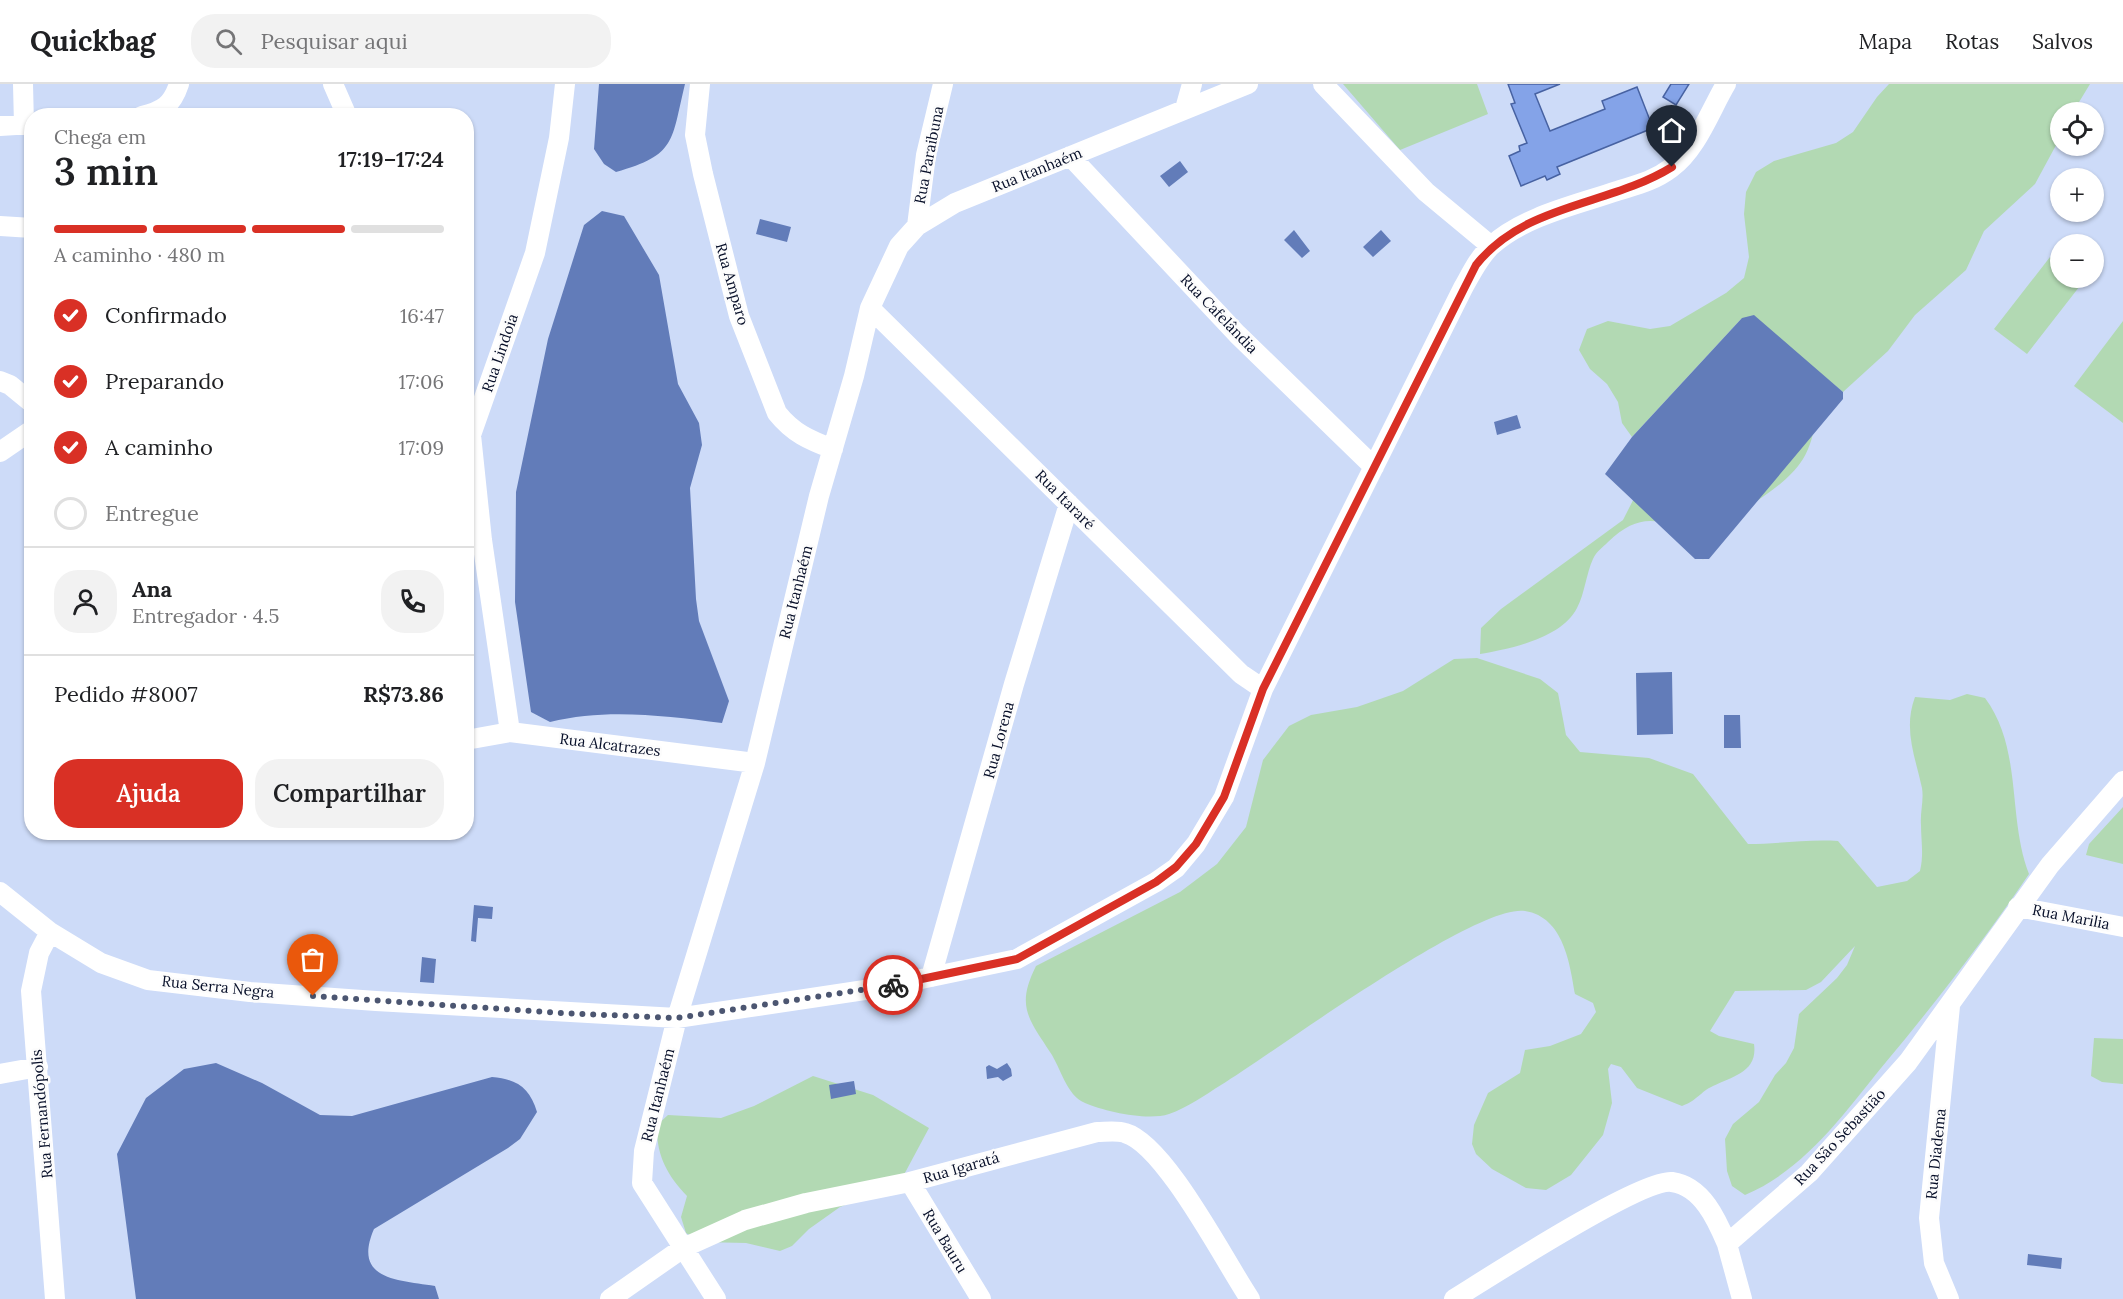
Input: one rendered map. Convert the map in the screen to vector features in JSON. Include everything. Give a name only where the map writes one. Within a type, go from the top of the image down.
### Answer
[{"type":"street","points":[[23,84],[26,108]]},
{"type":"street","points":[[161,108],[174,99],[178,84]]},
{"type":"street","points":[[333,84],[344,108]]},
{"type":"street","name":"Rua Lindoia","points":[[474,426],[535,253],[559,138],[565,84]]},
{"type":"street","name":"Rua Amparo","points":[[700,84],[696,98],[695,135],[739,316],[777,413],[787,426],[802,438],[833,450]]},
{"type":"street","name":"Rua Paraibuna","points":[[917,226],[927,155],[943,84]]},
{"type":"street","points":[[1185,109],[1192,84]]},
{"type":"street","name":"Rua Itanhaém","points":[[716,1299],[642,1183],[644,1150],[677,1018],[754,763],[819,496],[870,308],[898,246],[917,226],[954,203],[1248,84]]},
{"type":"street","points":[[1323,84],[1426,192],[1491,246],[1515,230],[1541,218],[1648,182],[1672,167],[1692,146],[1726,84]]},
{"type":"street","points":[[0,126],[24,124]]},
{"type":"street","name":"Rua Cafelândia","points":[[1070,156],[1238,334],[1374,466]]},
{"type":"street","points":[[0,226],[24,228]]},
{"type":"street","name":"Rua Serra Negra","points":[[0,892],[50,932],[101,963],[148,980],[250,992],[376,1001],[677,1018],[879,988],[1017,959],[1156,882],[1176,867],[1196,844],[1224,797],[1263,689],[1463,288],[1476,265],[1491,246]]},
{"type":"street","name":"Rua Itararé","points":[[870,308],[1241,674],[1263,689]]},
{"type":"street","points":[[0,381],[10,385],[24,396]]},
{"type":"street","points":[[0,452],[24,436]]},
{"type":"street","name":"Rua Lindoia","points":[[474,466],[480,529],[510,732]]},
{"type":"street","name":"Rua Lorena","points":[[932,977],[1017,673],[1069,504]]},
{"type":"street","name":"Rua Alcatrazes","points":[[474,739],[510,732],[754,763]]},
{"type":"street","name":"Rua São Sebastião","points":[[1727,1244],[1809,1173],[1908,1062],[1950,1006],[2018,907],[2079,829],[2123,780]]},
{"type":"street","name":"Rua Marilia","points":[[2018,907],[2123,927]]},
{"type":"street","name":"Rua Fernandópolis","points":[[50,932],[39,953],[31,991],[55,1299]]},
{"type":"street","name":"Rua Diadema","points":[[1949,1299],[1934,1263],[1929,1218],[1950,1006]]},
{"type":"street","points":[[0,1074],[38,1067]]},
{"type":"street","name":"Rua Igaratá","points":[[610,1299],[682,1248],[745,1220],[806,1203],[910,1182],[1056,1141],[1097,1132],[1125,1133],[1147,1146],[1167,1169],[1250,1299]]},
{"type":"street","name":"Rua Bauru","points":[[910,1182],[981,1299]]},
{"type":"street","points":[[1454,1299],[1614,1203],[1651,1185],[1672,1182],[1692,1191],[1715,1216],[1727,1244],[1742,1299]]},
{"type":"green space","points":[[1343,84],[1477,84],[1488,114],[1400,150]]},
{"type":"green space","points":[[1889,84],[2090,84],[2079,102],[2050,102],[2050,156],[2035,184],[1984,231],[1966,270],[1915,315],[1888,351],[1843,392],[1820,373],[1814,429],[1803,459],[1792,473],[1721,530],[1710,544],[1703,560],[1696,537],[1661,522],[1640,522],[1630,526],[1619,532],[1596,554],[1577,608],[1560,627],[1520,645],[1480,654],[1481,628],[1501,609],[1623,520],[1660,447],[1742,318],[1632,437],[1622,423],[1618,402],[1607,384],[1590,369],[1579,350],[1587,329],[1608,321],[1650,329],[1670,326],[1726,293],[1744,278],[1749,257],[1744,214],[1746,192],[1756,172],[1774,161],[1836,143],[1853,132]]},
{"type":"green space","points":[[2050,257],[2050,288],[2078,288],[2027,354],[1994,329]]},
{"type":"green space","points":[[2123,321],[2123,423],[2074,386]]},
{"type":"green space","points":[[1477,658],[1540,679],[1558,693],[1566,735],[1580,752],[1649,758],[1693,774],[1748,844],[1838,841],[1877,887],[1907,881],[1920,871],[1922,788],[1910,731],[1915,697],[1950,700],[1967,694],[1985,698],[1997,718],[2010,761],[2018,830],[2029,874],[1960,970],[1823,1138],[1806,1155],[1767,1184],[1745,1195],[1732,1186],[1727,1171],[1725,1139],[1733,1124],[1759,1102],[1775,1075],[1786,1063],[1794,1048],[1799,1014],[1837,978],[1847,965],[1855,946],[1821,982],[1806,990],[1735,991],[1710,1031],[1719,1036],[1754,1044],[1752,1061],[1736,1076],[1709,1088],[1687,1104],[1682,1106],[1637,1088],[1621,1067],[1611,1064],[1608,1069],[1612,1103],[1603,1135],[1571,1175],[1546,1190],[1526,1188],[1492,1169],[1476,1154],[1472,1144],[1474,1125],[1488,1093],[1520,1073],[1525,1050],[1550,1046],[1581,1034],[1596,1012],[1593,1003],[1575,994],[1563,944],[1549,922],[1538,915],[1525,911],[1500,915],[1464,930],[1374,983],[1202,1097],[1169,1114],[1150,1116],[1127,1114],[1094,1106],[1078,1099],[1068,1088],[1054,1058],[1036,1030],[1027,1011],[1026,1002],[1030,980],[1036,966],[1180,892],[1217,864],[1246,827],[1263,760],[1289,726],[1311,715],[1357,707],[1403,691],[1454,659]]},
{"type":"green space","points":[[2123,807],[2123,864],[2086,855],[2089,844]]},
{"type":"green space","points":[[2094,1038],[2123,1039],[2123,1084],[2102,1082],[2091,1076]]},
{"type":"green space","points":[[813,1076],[873,1095],[929,1128],[899,1184],[840,1207],[809,1229],[792,1246],[780,1251],[746,1243],[701,1242],[686,1233],[681,1217],[687,1196],[664,1164],[658,1146],[657,1125],[668,1115],[721,1118],[754,1106]]},
{"type":"water","points":[[599,84],[685,84],[673,132],[661,152],[636,166],[616,172],[604,164],[594,149]]},
{"type":"water","points":[[1180,161],[1188,172],[1169,187],[1160,176]]},
{"type":"water","points":[[602,211],[624,216],[659,275],[678,384],[699,423],[702,445],[690,488],[696,599],[699,621],[729,701],[722,723],[614,714],[550,722],[531,712],[515,602],[516,492],[548,339],[584,225]]},
{"type":"water","points":[[760,219],[791,227],[787,242],[756,234]]},
{"type":"water","points":[[1294,230],[1310,251],[1302,258],[1284,240]]},
{"type":"water","points":[[1381,230],[1391,241],[1373,257],[1363,247]]},
{"type":"water","points":[[1754,315],[1843,392],[1843,399],[1709,559],[1695,559],[1605,474],[1632,437],[1742,318]]},
{"type":"water","points":[[1517,415],[1521,428],[1497,435],[1494,422]]},
{"type":"water","points":[[1672,672],[1673,734],[1637,735],[1636,673]]},
{"type":"water","points":[[1724,715],[1740,715],[1741,748],[1724,748]]},
{"type":"water","points":[[474,905],[493,907],[492,919],[478,918],[476,942],[471,941]]},
{"type":"water","points":[[422,957],[436,959],[434,983],[420,982]]},
{"type":"water","points":[[216,1063],[262,1083],[320,1115],[352,1116],[492,1077],[509,1080],[521,1086],[531,1097],[537,1112],[520,1139],[508,1148],[374,1229],[369,1246],[369,1259],[374,1268],[394,1279],[435,1286],[439,1299],[136,1299],[117,1154],[146,1098],[184,1069]]},
{"type":"water","points":[[1007,1063],[1012,1076],[1003,1081],[998,1077],[987,1079],[986,1067],[989,1065],[997,1069]]},
{"type":"water","points":[[854,1081],[856,1094],[831,1099],[829,1085]]},
{"type":"water","points":[[2028,1254],[2062,1258],[2061,1269],[2027,1265]]},
{"type":"building","points":[[1508,84],[1560,84],[1535,94],[1550,131],[1605,109],[1602,101],[1637,87],[1653,128],[1557,167],[1560,174],[1547,180],[1545,176],[1521,186],[1509,156],[1520,151],[1519,146],[1527,143],[1511,104],[1515,103]]},
{"type":"building","points":[[1671,84],[1689,84],[1676,105],[1663,97]]},
{"type":"way so far","points":[[313,996],[560,1013],[677,1018],[893,985]]},
{"type":"route","points":[[893,985],[1017,959],[1156,882],[1176,867],[1196,844],[1224,797],[1263,689],[1476,265],[1491,246],[1515,230],[1541,218],[1648,182],[1672,167]]}]
